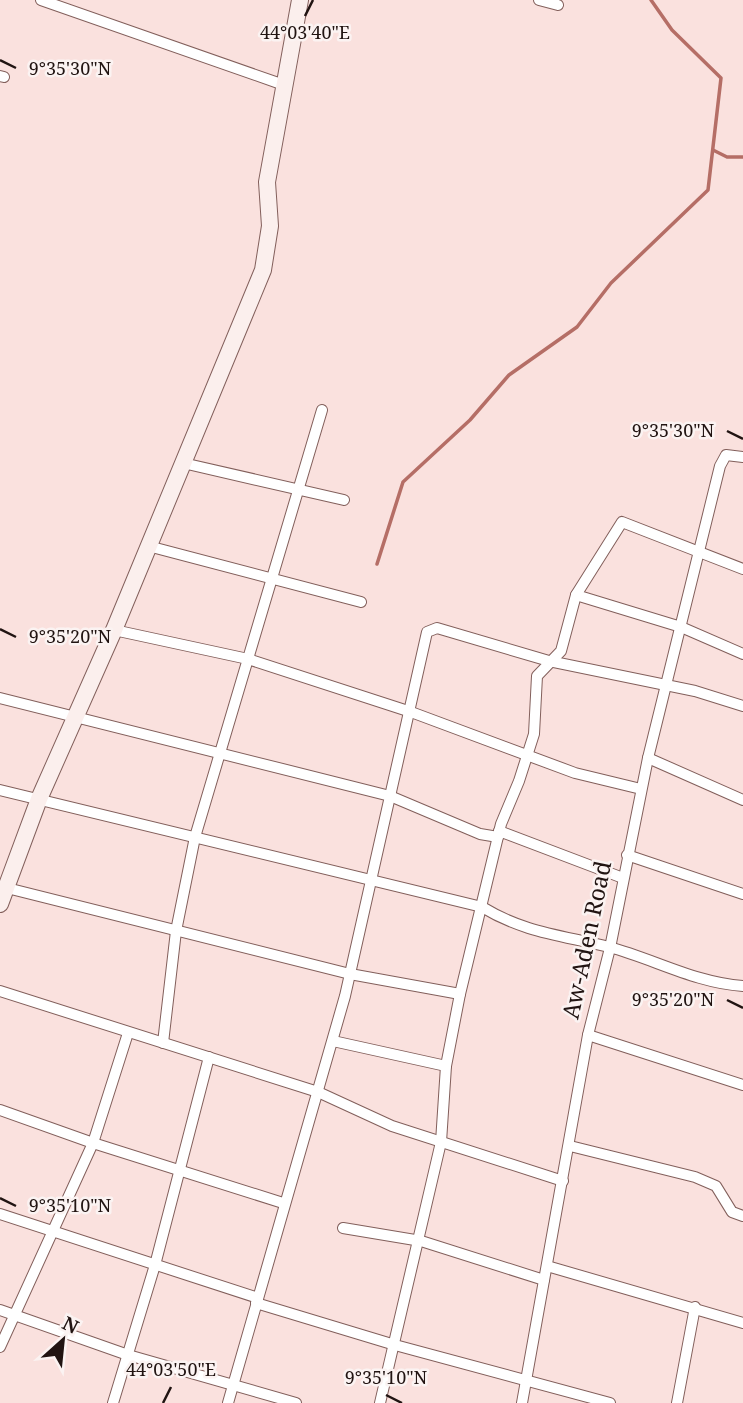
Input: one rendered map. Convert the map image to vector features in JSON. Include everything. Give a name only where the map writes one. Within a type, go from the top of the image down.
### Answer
[{"type":"street","points":[[41,0],[284,85]]},
{"type":"street","points":[[0,905],[3,887],[39,799],[114,630],[263,270],[270,226],[267,182],[300,0]]},
{"type":"street","points":[[539,0],[558,5]]},
{"type":"street","points":[[163,1043],[176,931],[195,837],[296,488],[322,410]]},
{"type":"street","name":"Aw-Aden Road","points":[[522,1403],[564,1181],[588,1035],[610,948],[648,758],[720,466],[726,456],[743,457]]},
{"type":"street","points":[[183,463],[344,500]]},
{"type":"street","points":[[380,1403],[421,1241],[441,1142],[446,1066],[460,994],[499,834],[527,757],[536,720],[537,676],[549,661],[561,652],[576,595],[622,522],[743,569]]},
{"type":"street","points":[[148,547],[361,602]]},
{"type":"street","points":[[576,595],[681,627],[743,654]]},
{"type":"street","points":[[228,1403],[350,974],[369,880],[411,712],[427,632],[437,628],[549,661],[695,691],[743,706]]},
{"type":"street","points":[[114,630],[248,659],[411,712],[575,773],[641,789]]},
{"type":"street","points":[[0,698],[222,751],[390,796],[480,834],[499,834],[623,878]]},
{"type":"street","points":[[648,758],[743,800]]},
{"type":"street","points":[[0,790],[482,907],[511,925],[610,948],[719,984],[743,986]]},
{"type":"street","points":[[627,855],[743,894]]},
{"type":"street","points":[[3,887],[350,974],[460,994]]},
{"type":"street","points":[[0,991],[318,1092],[392,1126],[564,1181]]},
{"type":"street","points":[[0,1347],[93,1143],[128,1032]]},
{"type":"street","points":[[588,1035],[743,1084]]},
{"type":"street","points":[[332,1041],[446,1066]]},
{"type":"street","points":[[113,1403],[156,1265],[209,1057]]},
{"type":"street","points":[[0,1110],[93,1143],[283,1203]]},
{"type":"street","points":[[570,1146],[695,1177],[716,1186],[732,1212],[743,1216]]},
{"type":"street","points":[[0,1214],[395,1345],[610,1403]]},
{"type":"street","points":[[343,1228],[421,1241],[544,1280]]},
{"type":"street","points":[[547,1266],[743,1323]]},
{"type":"street","points":[[677,1403],[695,1307]]},
{"type":"street","points":[[0,1310],[128,1355],[296,1403]]},
{"type":"waterway","points":[[377,564],[403,482],[470,420],[509,375],[577,327],[611,283],[708,190],[721,78],[672,30],[651,0]]},
{"type":"waterway","points":[[713,150],[727,157],[743,157]]}]
